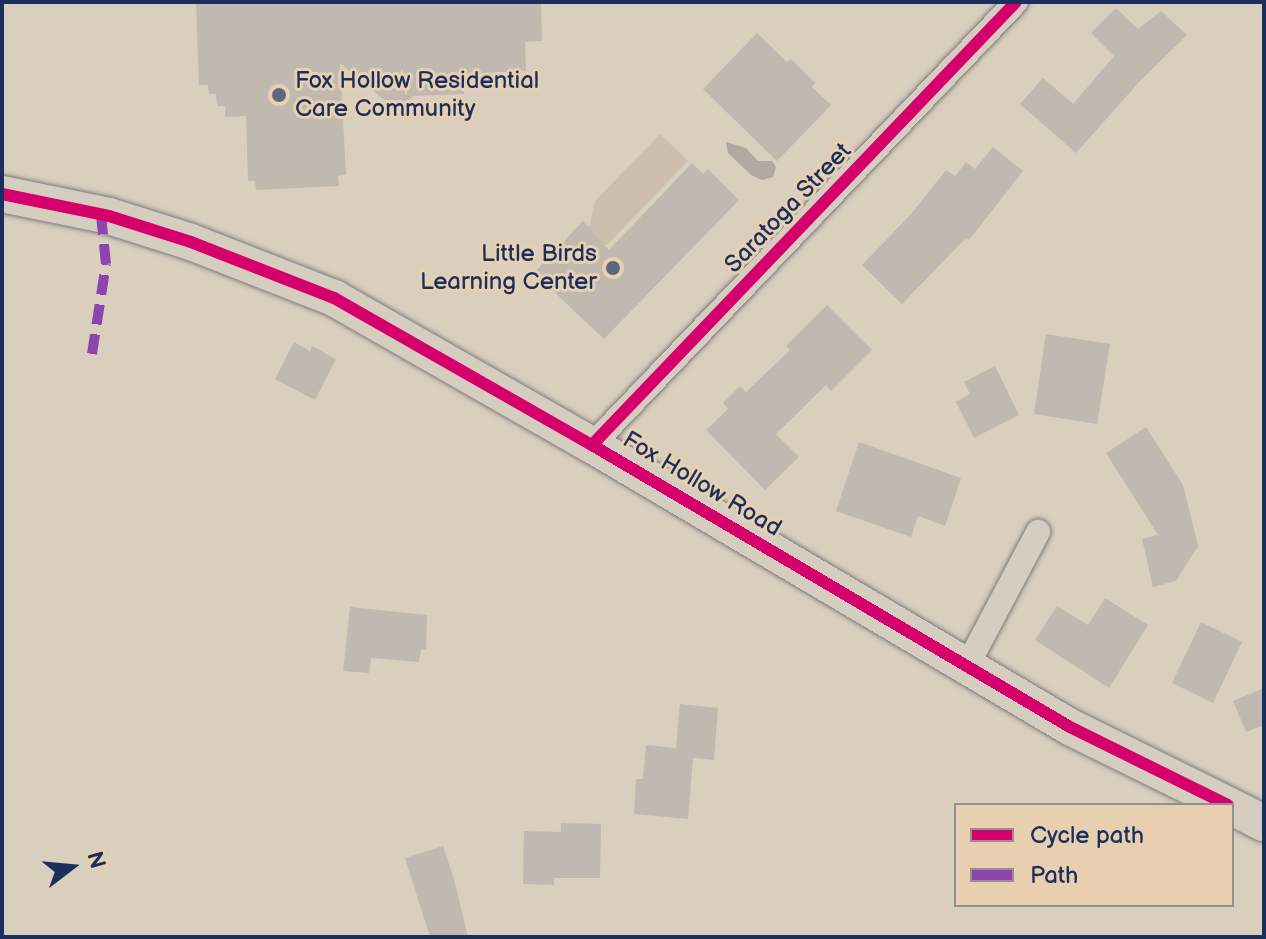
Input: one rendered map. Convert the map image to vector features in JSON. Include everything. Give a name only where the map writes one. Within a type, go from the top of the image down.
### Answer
[{"type":"main road","name":"Fox Hollow Road","points":[[2,194],[109,216],[274,271],[379,321],[1070,727],[1224,803]]},
{"type":"main road","name":"Fox Hollow Road","points":[[1234,808],[1264,823]]},
{"type":"street","name":"Saratoga Street","points":[[592,445],[1016,2]]},
{"type":"street","points":[[967,666],[1038,532]]},
{"type":"shaded area","points":[[660,134],[688,161],[607,245],[593,244],[582,232],[590,225],[595,201]]},
{"type":"shaded area","points":[[726,142],[746,148],[758,161],[772,161],[776,167],[773,177],[762,180],[751,175],[728,153]]},
{"type":"building","name":"Fox Hollow Residential Care Community","points":[[196,2],[541,2],[542,41],[525,42],[526,71],[463,74],[464,94],[413,96],[405,105],[390,105],[340,63],[346,175],[338,176],[339,186],[256,190],[255,181],[248,181],[246,116],[225,117],[225,106],[217,106],[216,94],[209,94],[208,85],[199,85]]},
{"type":"building","points":[[1116,8],[1138,29],[1161,11],[1187,35],[1140,81],[1076,153],[1020,104],[1043,78],[1073,104],[1114,56],[1091,33]]},
{"type":"building","points":[[757,33],[787,62],[791,59],[815,83],[812,87],[831,105],[777,161],[703,89]]},
{"type":"building","points":[[993,147],[1023,171],[969,240],[966,238],[902,304],[862,265],[912,213],[946,170],[955,176],[966,162],[975,169]]},
{"type":"building","name":"Little Birds Learning Center","points":[[692,163],[703,174],[708,169],[739,200],[604,339],[534,273],[583,221],[609,250]]},
{"type":"building","points":[[827,305],[872,350],[831,391],[826,385],[776,434],[799,457],[765,490],[706,430],[728,409],[723,403],[740,386],[746,392],[790,350],[786,346]]},
{"type":"building","points":[[1046,334],[1110,344],[1097,424],[1034,414]]},
{"type":"building","points":[[294,342],[310,351],[312,346],[336,359],[315,400],[275,379]]},
{"type":"building","points":[[995,366],[1019,415],[974,438],[956,402],[970,394],[964,382]]},
{"type":"building","points":[[1146,427],[1183,485],[1198,546],[1176,581],[1153,587],[1142,539],[1158,535],[1106,453]]},
{"type":"building","points":[[859,442],[961,478],[945,526],[918,516],[911,537],[836,511]]},
{"type":"building","points":[[1105,598],[1148,625],[1109,688],[1035,640],[1057,606],[1088,625]]},
{"type":"building","points":[[350,607],[427,615],[426,650],[421,649],[419,662],[371,658],[369,673],[343,671]]},
{"type":"building","points":[[1201,622],[1242,642],[1213,703],[1172,683]]},
{"type":"building","points":[[1264,688],[1264,725],[1246,732],[1233,701]]},
{"type":"building","points":[[680,704],[718,708],[714,760],[693,758],[688,819],[634,814],[636,779],[643,779],[646,745],[676,748]]},
{"type":"building","points":[[561,823],[601,824],[600,878],[554,878],[554,885],[523,884],[524,831],[561,832]]},
{"type":"building","points":[[443,846],[468,937],[430,937],[405,858]]},
{"type":"marked path","points":[[92,354],[106,264],[101,215]]},
{"type":"cycle path","points":[[592,445],[1016,2]]},
{"type":"cycle path","points":[[2,194],[109,216],[191,242],[334,298],[592,445],[1070,727],[1224,803]]},
{"type":"place","name":"Fox Hollow Residential Care Community","points":[[279,95]]},
{"type":"place","name":"Little Birds Learning Center","points":[[613,268]]}]
